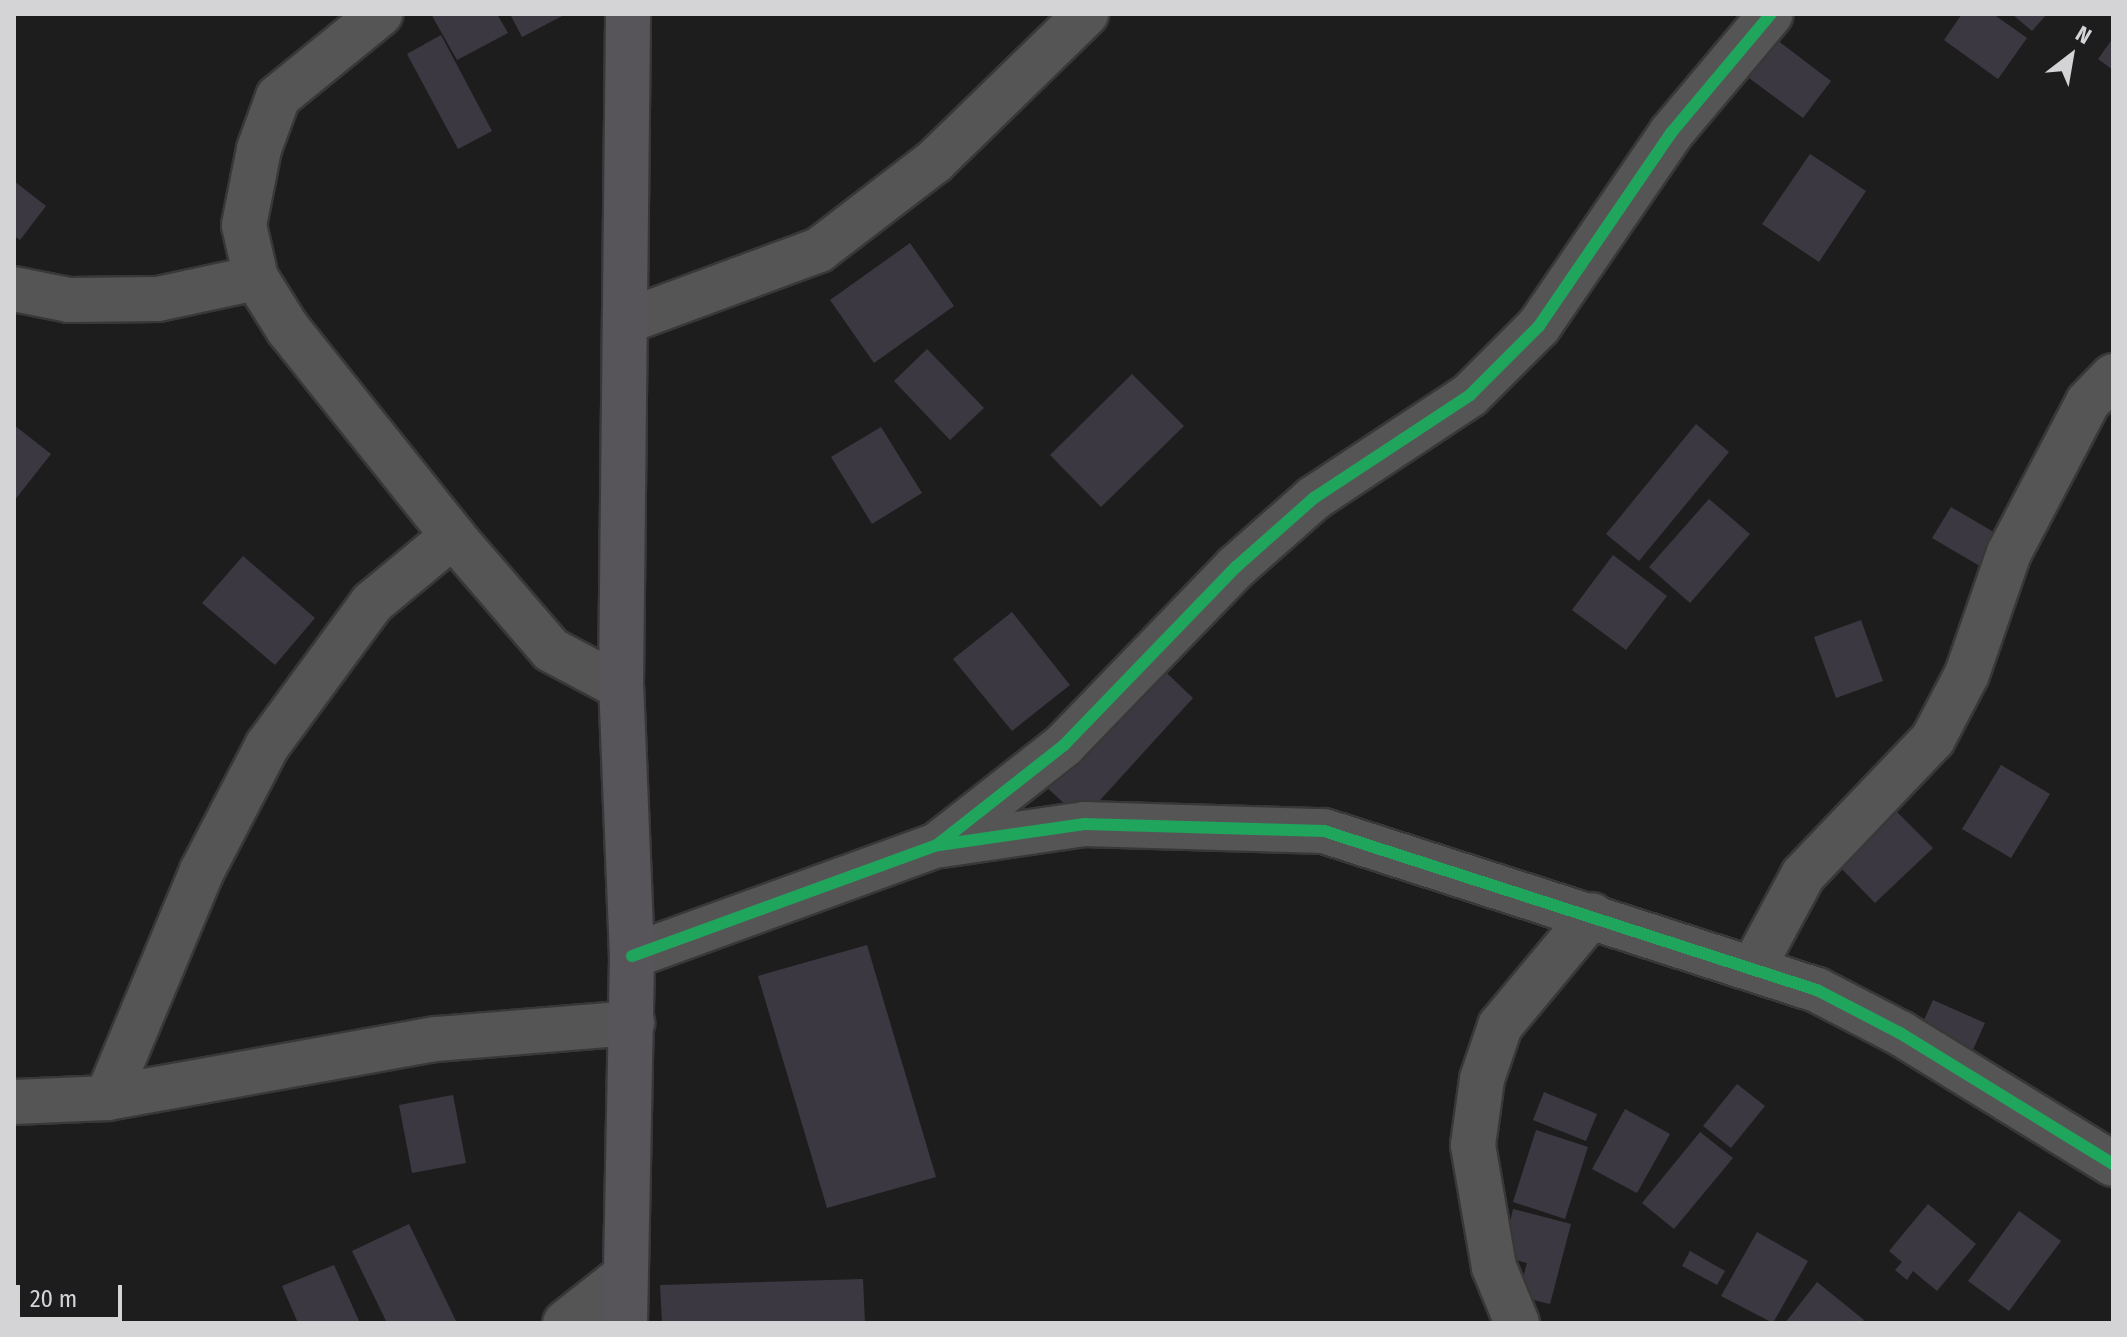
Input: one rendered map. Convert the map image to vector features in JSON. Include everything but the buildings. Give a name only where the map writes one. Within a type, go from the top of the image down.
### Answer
[{"type":"main road","points":[[625,1323],[622,1278],[632,1023],[621,687],[628,14]]},
{"type":"street","points":[[380,14],[278,97],[259,149],[244,225],[256,278],[288,329],[453,536],[551,650],[621,687]]},
{"type":"street","points":[[627,321],[819,250],[935,161],[1086,14]]},
{"type":"street","points":[[937,845],[1064,745],[1236,567],[1314,498],[1470,395],[1539,326],[1671,133],[1771,14]]},
{"type":"street","points":[[14,289],[69,300],[158,299],[256,278]]},
{"type":"street","points":[[1753,968],[1803,875],[1933,739],[1967,674],[2009,553],[2088,402],[2113,376]]},
{"type":"street","points":[[107,1098],[202,871],[267,746],[372,603],[453,536]]},
{"type":"street","points":[[632,956],[937,845],[1084,824],[1324,831],[1817,990],[1900,1033],[2113,1164]]},
{"type":"street","points":[[1517,1323],[1494,1267],[1473,1145],[1482,1079],[1500,1026],[1592,915]]},
{"type":"street","points":[[14,1102],[107,1098],[436,1039],[632,1023]]},
{"type":"street","points":[[565,1323],[622,1278]]},
{"type":"cycle path","points":[[632,956],[937,845],[1064,745],[1236,567],[1314,498],[1470,395],[1539,326],[1671,133],[1771,14]]},
{"type":"cycle path","points":[[939,845],[1084,824],[1324,831],[1817,990],[1900,1033],[2113,1164]]}]
